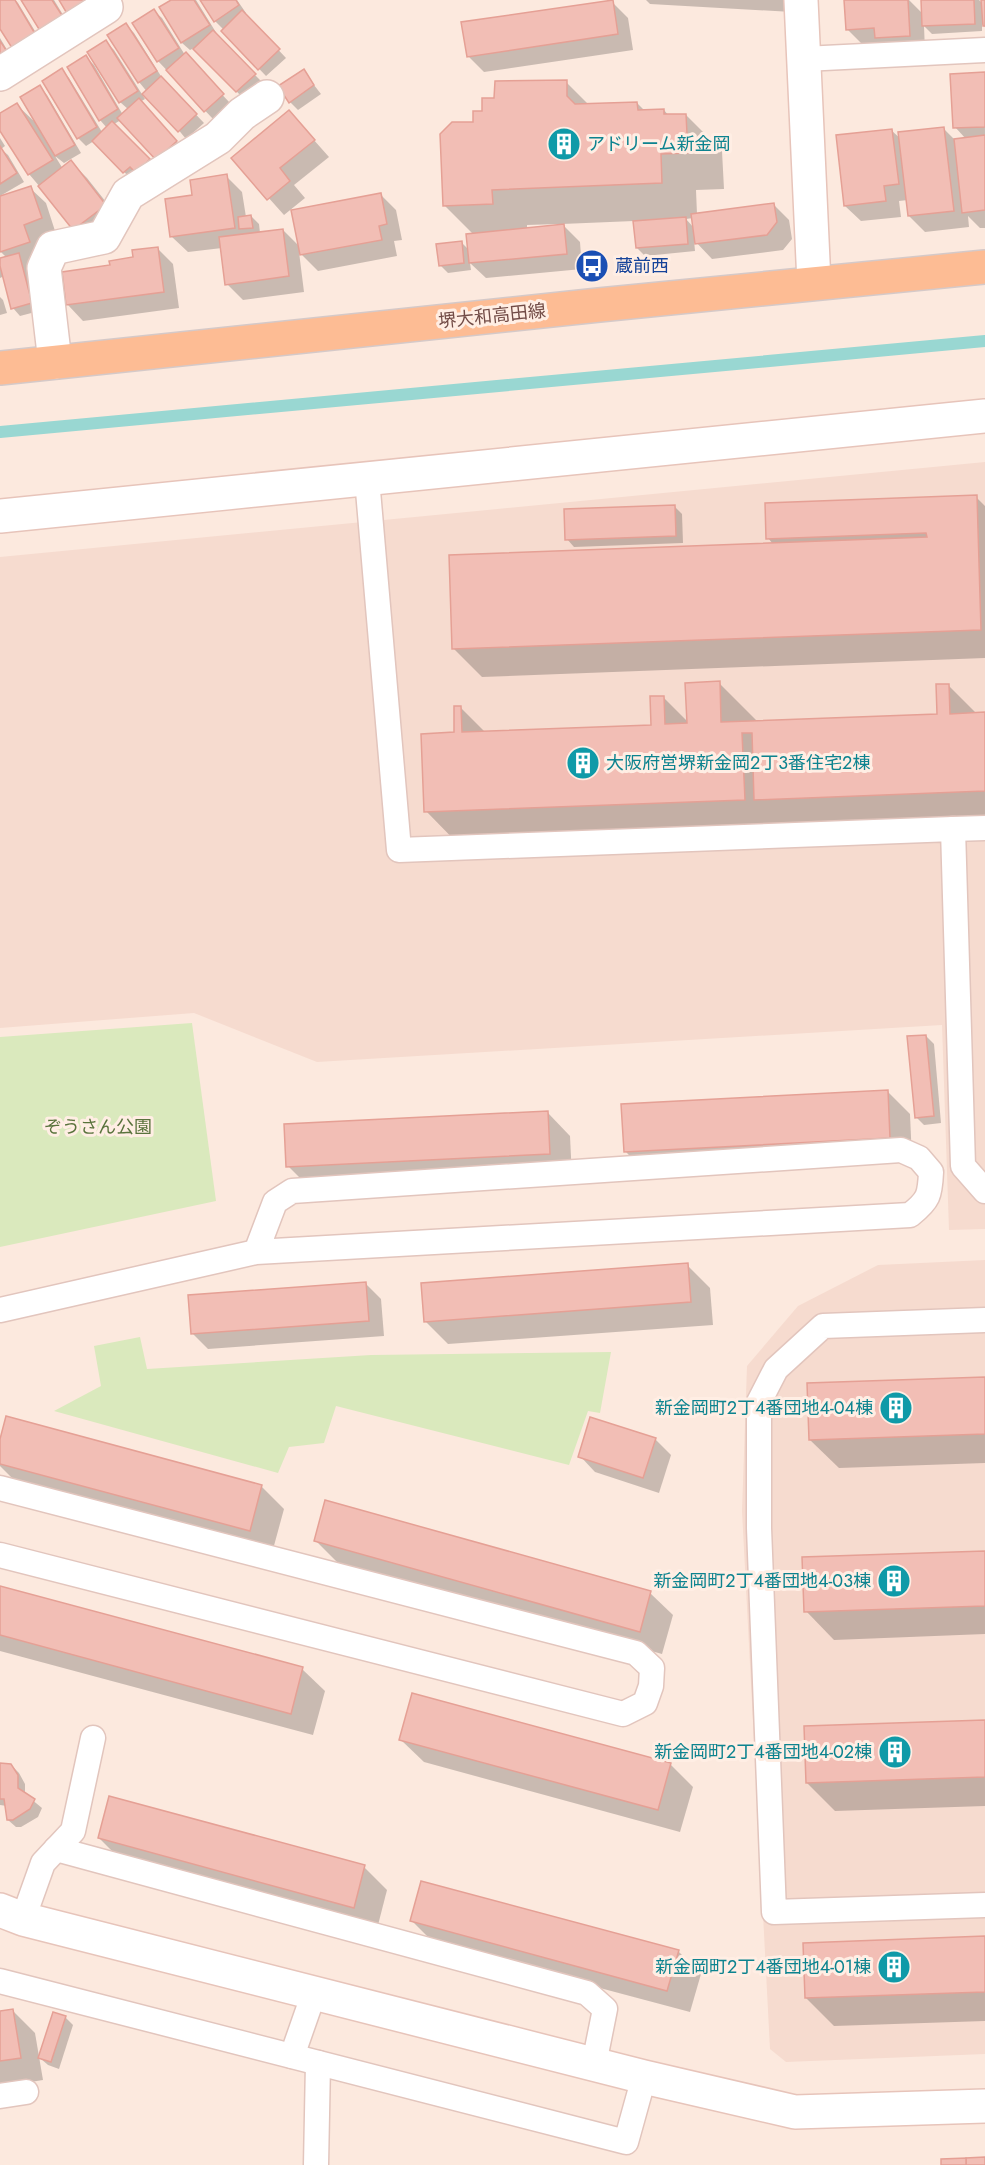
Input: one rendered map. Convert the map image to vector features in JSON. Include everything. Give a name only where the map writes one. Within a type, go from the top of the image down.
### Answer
[{"type":"main road","name":"堺大和高田線","points":[[0,368],[985,267]]},
{"type":"street","points":[[0,74],[106,7],[102,0]]},
{"type":"street","points":[[801,0],[814,283]]},
{"type":"street","points":[[55,362],[44,268],[53,248],[104,237],[128,194],[218,138],[242,114],[267,97]]},
{"type":"street","points":[[0,516],[985,416]]},
{"type":"street","points":[[11,1915],[644,2077],[795,2112],[985,2106]]},
{"type":"lane","points":[[804,59],[985,50]]},
{"type":"lane","points":[[367,479],[399,850],[985,828]]},
{"type":"lane","points":[[953,830],[963,1166],[985,1191]]},
{"type":"lane","points":[[0,1310],[256,1252],[910,1215],[930,1194],[931,1172],[919,1158],[902,1150],[292,1191],[275,1202],[256,1252]]},
{"type":"lane","points":[[985,1320],[823,1326],[815,1333],[776,1370],[759,1402],[759,1528],[774,1911],[985,1905]]},
{"type":"lane","points":[[0,1488],[636,1653],[652,1668],[651,1686],[645,1703],[623,1714],[0,1555]]},
{"type":"lane","points":[[11,1915],[43,1863],[73,1831],[93,1738]]},
{"type":"lane","points":[[56,1849],[587,1994],[604,2009],[594,2064]]},
{"type":"lane","points":[[0,1982],[626,2142],[644,2077]]},
{"type":"lane","points":[[292,2056],[314,1993]]},
{"type":"lane","points":[[316,2165],[318,2062]]},
{"type":"lane","points":[[0,2096],[26,2092]]},
{"type":"shaded area","points":[[985,462],[985,1229],[949,1230],[942,1025],[317,1062],[194,1013],[0,1028],[0,557]]},
{"type":"shaded area","points":[[985,1260],[985,2054],[786,2062],[770,2049],[742,1511],[747,1366],[798,1306],[878,1265]]},
{"type":"green space","name":"ぞうさん公園","points":[[192,1023],[216,1201],[0,1247],[0,1037]]},
{"type":"green space","points":[[140,1337],[147,1369],[371,1355],[611,1352],[600,1413],[588,1411],[569,1465],[336,1406],[324,1443],[289,1447],[278,1473],[54,1411],[101,1386],[94,1346]]},
{"type":"building","points":[[0,0],[15,0],[37,37],[14,51],[0,29]]},
{"type":"building","points":[[21,0],[52,0],[65,20],[42,34]]},
{"type":"building","points":[[59,0],[83,0],[87,6],[69,17]]},
{"type":"building","points":[[171,0],[194,0],[210,25],[181,43],[159,7]]},
{"type":"building","points":[[200,0],[236,0],[239,5],[214,22]]},
{"type":"building","points":[[613,0],[618,34],[467,57],[461,22]]},
{"type":"building","points":[[844,0],[908,0],[910,36],[875,38],[874,28],[846,30]]},
{"type":"building","points":[[921,0],[974,0],[975,24],[922,26]]},
{"type":"building","points":[[981,0],[985,0],[985,26],[983,26]]},
{"type":"building","points":[[154,9],[179,48],[157,62],[132,23]]},
{"type":"building","points":[[242,10],[280,49],[258,70],[221,31]]},
{"type":"building","points":[[126,23],[157,71],[138,83],[107,35]]},
{"type":"building","points":[[213,30],[256,74],[236,92],[193,49]]},
{"type":"building","points":[[106,40],[138,91],[119,103],[87,52]]},
{"type":"building","points":[[0,41],[6,50],[0,54]]},
{"type":"building","points":[[186,52],[224,94],[204,112],[166,70]]},
{"type":"building","points":[[86,55],[118,109],[99,121],[67,67]]},
{"type":"building","points":[[62,68],[97,127],[77,139],[42,81]]},
{"type":"building","points":[[304,69],[314,85],[289,103],[278,86]]},
{"type":"building","points":[[985,72],[985,127],[953,128],[950,74]]},
{"type":"building","points":[[161,76],[197,114],[178,132],[142,94]]},
{"type":"building","name":"アドリーム新金岡","points":[[567,80],[567,96],[575,104],[637,102],[638,110],[664,109],[664,114],[686,114],[688,153],[661,154],[662,183],[492,190],[493,204],[443,206],[440,134],[452,122],[473,122],[473,111],[482,111],[482,98],[494,98],[495,81]]},
{"type":"building","points":[[40,85],[75,145],[55,156],[20,97]]},
{"type":"building","points":[[139,98],[177,141],[156,160],[117,118]]},
{"type":"building","points":[[17,103],[53,160],[28,175],[0,131],[0,113]]},
{"type":"building","points":[[289,110],[315,140],[280,168],[290,181],[267,200],[231,158]]},
{"type":"building","points":[[112,121],[150,159],[136,173],[130,167],[123,173],[92,141]]},
{"type":"building","points":[[944,127],[954,211],[908,216],[898,132]]},
{"type":"building","points":[[892,129],[899,184],[884,186],[886,201],[844,206],[836,135]]},
{"type":"building","points":[[985,135],[985,210],[962,213],[954,139]]},
{"type":"building","points":[[0,146],[17,173],[0,184]]},
{"type":"building","points":[[71,160],[106,205],[73,230],[38,186]]},
{"type":"building","points":[[227,174],[235,228],[170,237],[165,199],[192,195],[190,180]]},
{"type":"building","points":[[31,186],[42,218],[24,225],[30,242],[0,252],[0,196]]},
{"type":"building","points":[[381,193],[387,224],[379,226],[382,240],[300,255],[291,210]]},
{"type":"building","points":[[774,203],[777,222],[767,235],[695,244],[691,214]]},
{"type":"building","points":[[251,215],[253,228],[239,229],[238,217]]},
{"type":"building","points":[[686,217],[688,244],[636,248],[633,221]]},
{"type":"building","points":[[564,224],[567,254],[469,263],[466,234]]},
{"type":"building","points":[[283,229],[289,276],[225,285],[219,237]]},
{"type":"building","points":[[462,241],[464,263],[439,266],[436,244]]},
{"type":"building","points":[[158,247],[164,292],[66,305],[62,272],[110,265],[109,261],[133,257],[132,250]]},
{"type":"building","points":[[19,253],[32,303],[11,309],[0,258]]},
{"type":"building","points":[[977,495],[981,630],[452,649],[449,555],[927,537],[926,533],[766,539],[765,503]]},
{"type":"building","points":[[675,505],[676,536],[565,540],[564,509]]},
{"type":"building","name":"大阪府営堺新金岡2丁3番住宅2棟","points":[[720,681],[721,722],[937,714],[936,684],[949,684],[950,714],[985,712],[985,791],[754,800],[752,733],[742,733],[745,800],[424,812],[421,734],[454,732],[454,706],[461,706],[462,732],[651,725],[650,696],[664,696],[665,724],[687,723],[685,683]]},
{"type":"building","points":[[926,1035],[934,1116],[915,1118],[907,1036]]},
{"type":"building","points":[[888,1090],[890,1138],[624,1152],[621,1104]]},
{"type":"building","points":[[548,1111],[550,1154],[286,1167],[284,1124]]},
{"type":"building","points":[[688,1263],[691,1302],[424,1322],[421,1283]]},
{"type":"building","points":[[366,1282],[369,1321],[191,1334],[188,1295]]},
{"type":"building","name":"新金岡町2丁4番団地4-04棟","points":[[985,1377],[985,1434],[809,1440],[807,1383]]},
{"type":"building","points":[[6,1416],[262,1485],[250,1531],[0,1464],[0,1439]]},
{"type":"building","points":[[590,1417],[656,1438],[643,1478],[578,1457]]},
{"type":"building","points":[[325,1500],[651,1591],[640,1632],[314,1541]]},
{"type":"building","name":"新金岡町2丁4番団地4-03棟","points":[[985,1551],[985,1606],[804,1612],[802,1557]]},
{"type":"building","points":[[0,1586],[303,1667],[291,1714],[0,1635]]},
{"type":"building","points":[[412,1693],[671,1763],[658,1810],[399,1740]]},
{"type":"building","name":"新金岡町2丁4番団地4-02棟","points":[[985,1720],[985,1777],[806,1783],[804,1726]]},
{"type":"building","points":[[0,1763],[11,1764],[18,1775],[18,1788],[35,1799],[30,1809],[13,1820],[7,1820],[4,1799],[0,1799]]},
{"type":"building","points":[[109,1796],[365,1865],[354,1908],[98,1838]]},
{"type":"building","points":[[421,1881],[679,1950],[667,1991],[410,1921]]},
{"type":"building","name":"新金岡町2丁4番団地4-01棟","points":[[985,1936],[985,1992],[805,1998],[803,1943]]},
{"type":"building","points":[[13,2009],[21,2058],[0,2061],[0,2011]]},
{"type":"building","points":[[53,2012],[66,2016],[51,2062],[38,2058]]},
{"type":"building","points":[[985,2157],[985,2165],[966,2165],[966,2158]]},
{"type":"building","points":[[966,2158],[966,2165],[941,2165],[941,2159]]},
{"type":"waterway","points":[[0,432],[985,341]]},
{"type":"place","name":"アドリーム新金岡","points":[[564,144]]},
{"type":"place","name":"蔵前西","points":[[592,266]]},
{"type":"place","name":"大阪府営堺新金岡2丁3番住宅2棟","points":[[583,763]]},
{"type":"place","name":"新金岡町2丁4番団地4-04棟","points":[[896,1408]]},
{"type":"place","name":"新金岡町2丁4番団地4-03棟","points":[[894,1581]]},
{"type":"place","name":"新金岡町2丁4番団地4-02棟","points":[[895,1752]]},
{"type":"place","name":"新金岡町2丁4番団地4-01棟","points":[[894,1967]]}]
